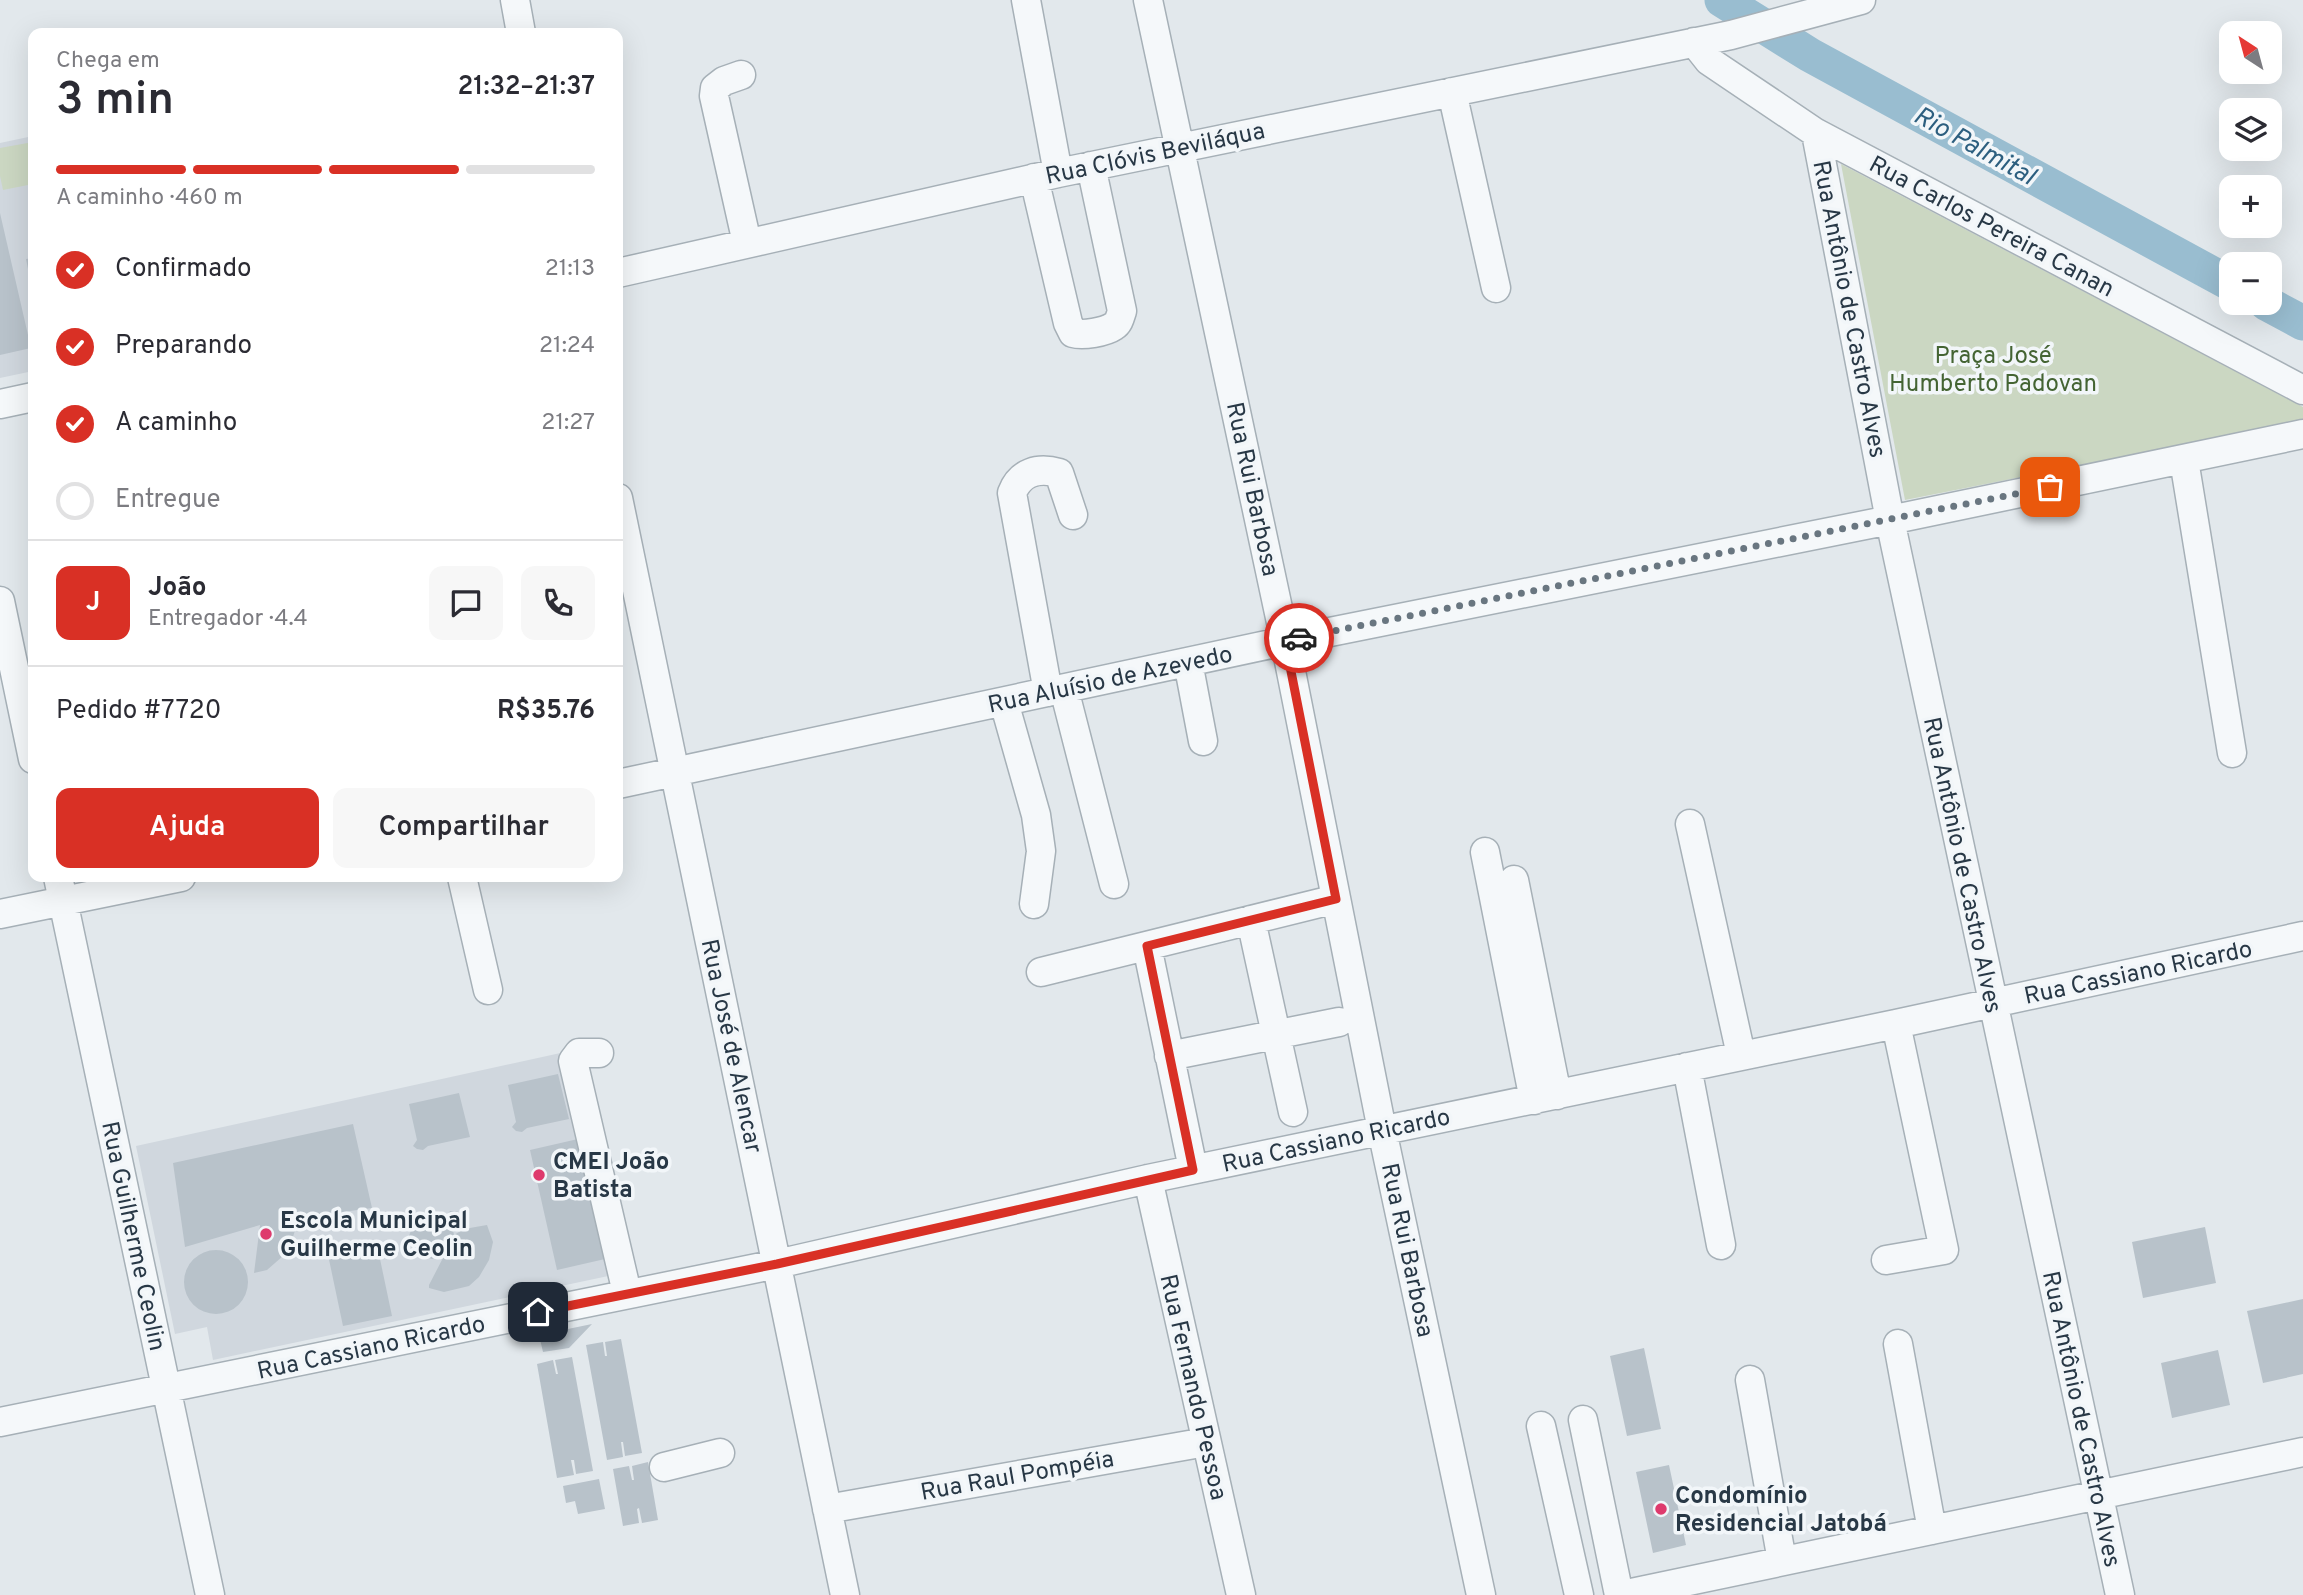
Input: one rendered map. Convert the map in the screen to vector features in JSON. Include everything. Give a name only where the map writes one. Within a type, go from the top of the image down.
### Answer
[{"type":"street","points":[[514,0],[521,28]]},
{"type":"street","points":[[1026,0],[1046,176],[1069,323],[1073,333],[1080,335],[1113,327],[1120,320],[1122,311],[1091,166]]},
{"type":"street","name":"Rua Rui Barbosa","points":[[1148,0],[1285,641],[1382,1130],[1481,1595]]},
{"type":"street","name":"Rua Clóvis Beviláqua","points":[[623,272],[1091,166],[1641,53],[1701,52],[1731,35],[1798,19],[1827,4],[1861,0]]},
{"type":"street","name":"Rua Carlos Pereira Canan","points":[[1701,52],[1816,133],[2303,390]]},
{"type":"street","points":[[741,75],[724,81],[715,88],[713,96],[747,243]]},
{"type":"street","points":[[1452,92],[1496,288]]},
{"type":"street","name":"Rua Antônio de Castro Alves","points":[[1816,133],[1890,520],[2120,1595]]},
{"type":"street","points":[[0,404],[28,398]]},
{"type":"street","name":"Rua Aluísio de Azevedo","points":[[623,783],[1285,641],[2303,434]]},
{"type":"street","points":[[2183,460],[2232,753]]},
{"type":"street","points":[[1073,515],[1059,473],[1048,470],[1026,474],[1017,481],[1012,494],[1056,690],[1114,884]]},
{"type":"street","name":"Rua José de Alencar","points":[[623,529],[845,1595]]},
{"type":"street","points":[[0,601],[15,656],[28,730]]},
{"type":"street","points":[[1188,662],[1203,741]]},
{"type":"street","points":[[1004,702],[1036,815],[1041,851],[1034,904]]},
{"type":"street","points":[[1690,824],[1741,1055]]},
{"type":"street","points":[[1485,852],[1546,1097]]},
{"type":"street","points":[[1514,880],[1546,1097]]},
{"type":"street","points":[[0,914],[61,889],[131,882]]},
{"type":"street","points":[[463,882],[488,990]]},
{"type":"street","name":"Rua Guilherme Ceolin","points":[[61,889],[210,1595]]},
{"type":"street","points":[[1041,972],[1336,899]]},
{"type":"street","points":[[1251,920],[1293,1112]]},
{"type":"street","name":"Rua Cassiano Ricardo","points":[[0,1422],[777,1264],[1148,1179],[1992,1004],[2303,936]]},
{"type":"street","points":[[1147,946],[1193,1170]]},
{"type":"street","points":[[1169,1056],[1339,1022]]},
{"type":"street","points":[[1886,1260],[1944,1250],[1896,1024]]},
{"type":"street","points":[[599,1053],[579,1053],[573,1061],[627,1293]]},
{"type":"street","points":[[1687,1067],[1721,1245]]},
{"type":"street","name":"Rua Fernando Pessoa","points":[[1148,1179],[1241,1595]]},
{"type":"street","points":[[1898,1344],[1933,1530]]},
{"type":"street","points":[[1750,1380],[1782,1561]]},
{"type":"street","points":[[1583,1420],[1629,1594],[1701,1587],[1782,1561],[2303,1452]]},
{"type":"street","points":[[1541,1426],[1580,1595]]},
{"type":"street","name":"Rua Raul Pompéia","points":[[827,1508],[1206,1442]]},
{"type":"street","points":[[664,1467],[720,1452]]},
{"type":"shaded area","points":[[28,137],[28,372],[0,378],[0,143]]},
{"type":"shaded area","points":[[565,1052],[613,1275],[213,1360],[207,1327],[175,1334],[136,1146]]},
{"type":"green space","points":[[28,143],[28,185],[3,190],[0,148]]},
{"type":"green space","name":"Praça José Humberto Padovan","points":[[1841,164],[2303,407],[2303,421],[1905,500]]},
{"type":"building","points":[[0,213],[28,335],[28,349],[0,355]]},
{"type":"building","points":[[558,1074],[569,1119],[527,1128],[522,1132],[516,1131],[512,1127],[516,1122],[508,1085]]},
{"type":"building","points":[[459,1093],[470,1137],[428,1146],[423,1150],[413,1146],[417,1140],[409,1104]]},
{"type":"building","points":[[353,1124],[372,1208],[299,1218],[283,1256],[267,1270],[254,1273],[260,1225],[185,1247],[173,1163]]},
{"type":"building","points":[[578,1139],[605,1259],[557,1270],[530,1150]]},
{"type":"building","points":[[450,1211],[457,1211],[463,1218],[460,1227],[453,1230],[454,1235],[464,1229],[487,1225],[493,1242],[489,1260],[479,1277],[469,1286],[444,1292],[429,1288],[429,1285],[445,1254],[432,1259],[418,1254],[413,1249],[409,1236],[414,1222],[420,1217],[435,1214],[444,1218]]},
{"type":"building","points":[[2205,1227],[2216,1283],[2143,1298],[2132,1242]]},
{"type":"building","points":[[376,1240],[392,1316],[343,1326],[327,1250]]},
{"type":"building","points":[[216,1250],[228,1252],[239,1259],[246,1270],[246,1294],[239,1305],[228,1312],[216,1314],[204,1312],[193,1305],[186,1294],[184,1282],[186,1270],[193,1259],[204,1252]]},
{"type":"building","points":[[2303,1299],[2303,1374],[2263,1383],[2247,1311]]},
{"type":"building","points":[[592,1324],[569,1348],[543,1352],[539,1335]]},
{"type":"building","points":[[621,1339],[642,1453],[625,1456],[621,1442],[623,1457],[607,1460],[586,1345],[603,1342],[607,1356],[605,1342]]},
{"type":"building","name":"Condomínio Residencial Jatobá","points":[[1644,1348],[1661,1429],[1627,1436],[1610,1356]]},
{"type":"building","points":[[2218,1350],[2230,1405],[2172,1418],[2161,1363]]},
{"type":"building","points":[[572,1357],[593,1471],[576,1474],[574,1460],[571,1460],[574,1475],[557,1478],[537,1364],[553,1360],[558,1374],[555,1360]]},
{"type":"building","points":[[648,1462],[658,1520],[642,1523],[639,1508],[639,1523],[623,1526],[613,1469],[629,1466],[634,1480],[632,1466]]},
{"type":"building","name":"Condomínio Residencial Jatobá","points":[[1669,1465],[1686,1545],[1653,1553],[1636,1472]]},
{"type":"building","points":[[599,1479],[605,1509],[578,1514],[575,1501],[566,1503],[563,1486]]},
{"type":"waterway","name":"Rio Palmital","points":[[1722,0],[1810,55],[2219,277]]},
{"type":"waterway","name":"Rio Palmital","points":[[2282,312],[2303,323]]},
{"type":"way so far","points":[[1299,638],[2050,487]]},
{"type":"place","name":"CMEI João Batista","points":[[539,1175]]},
{"type":"place","name":"Escola Municipal Guilherme Ceolin","points":[[266,1234]]},
{"type":"place","name":"Condomínio Residencial Jatobá","points":[[1661,1509]]},
{"type":"route","points":[[538,1312],[777,1264],[1193,1170],[1147,946],[1336,899],[1285,641],[1299,638]]}]
